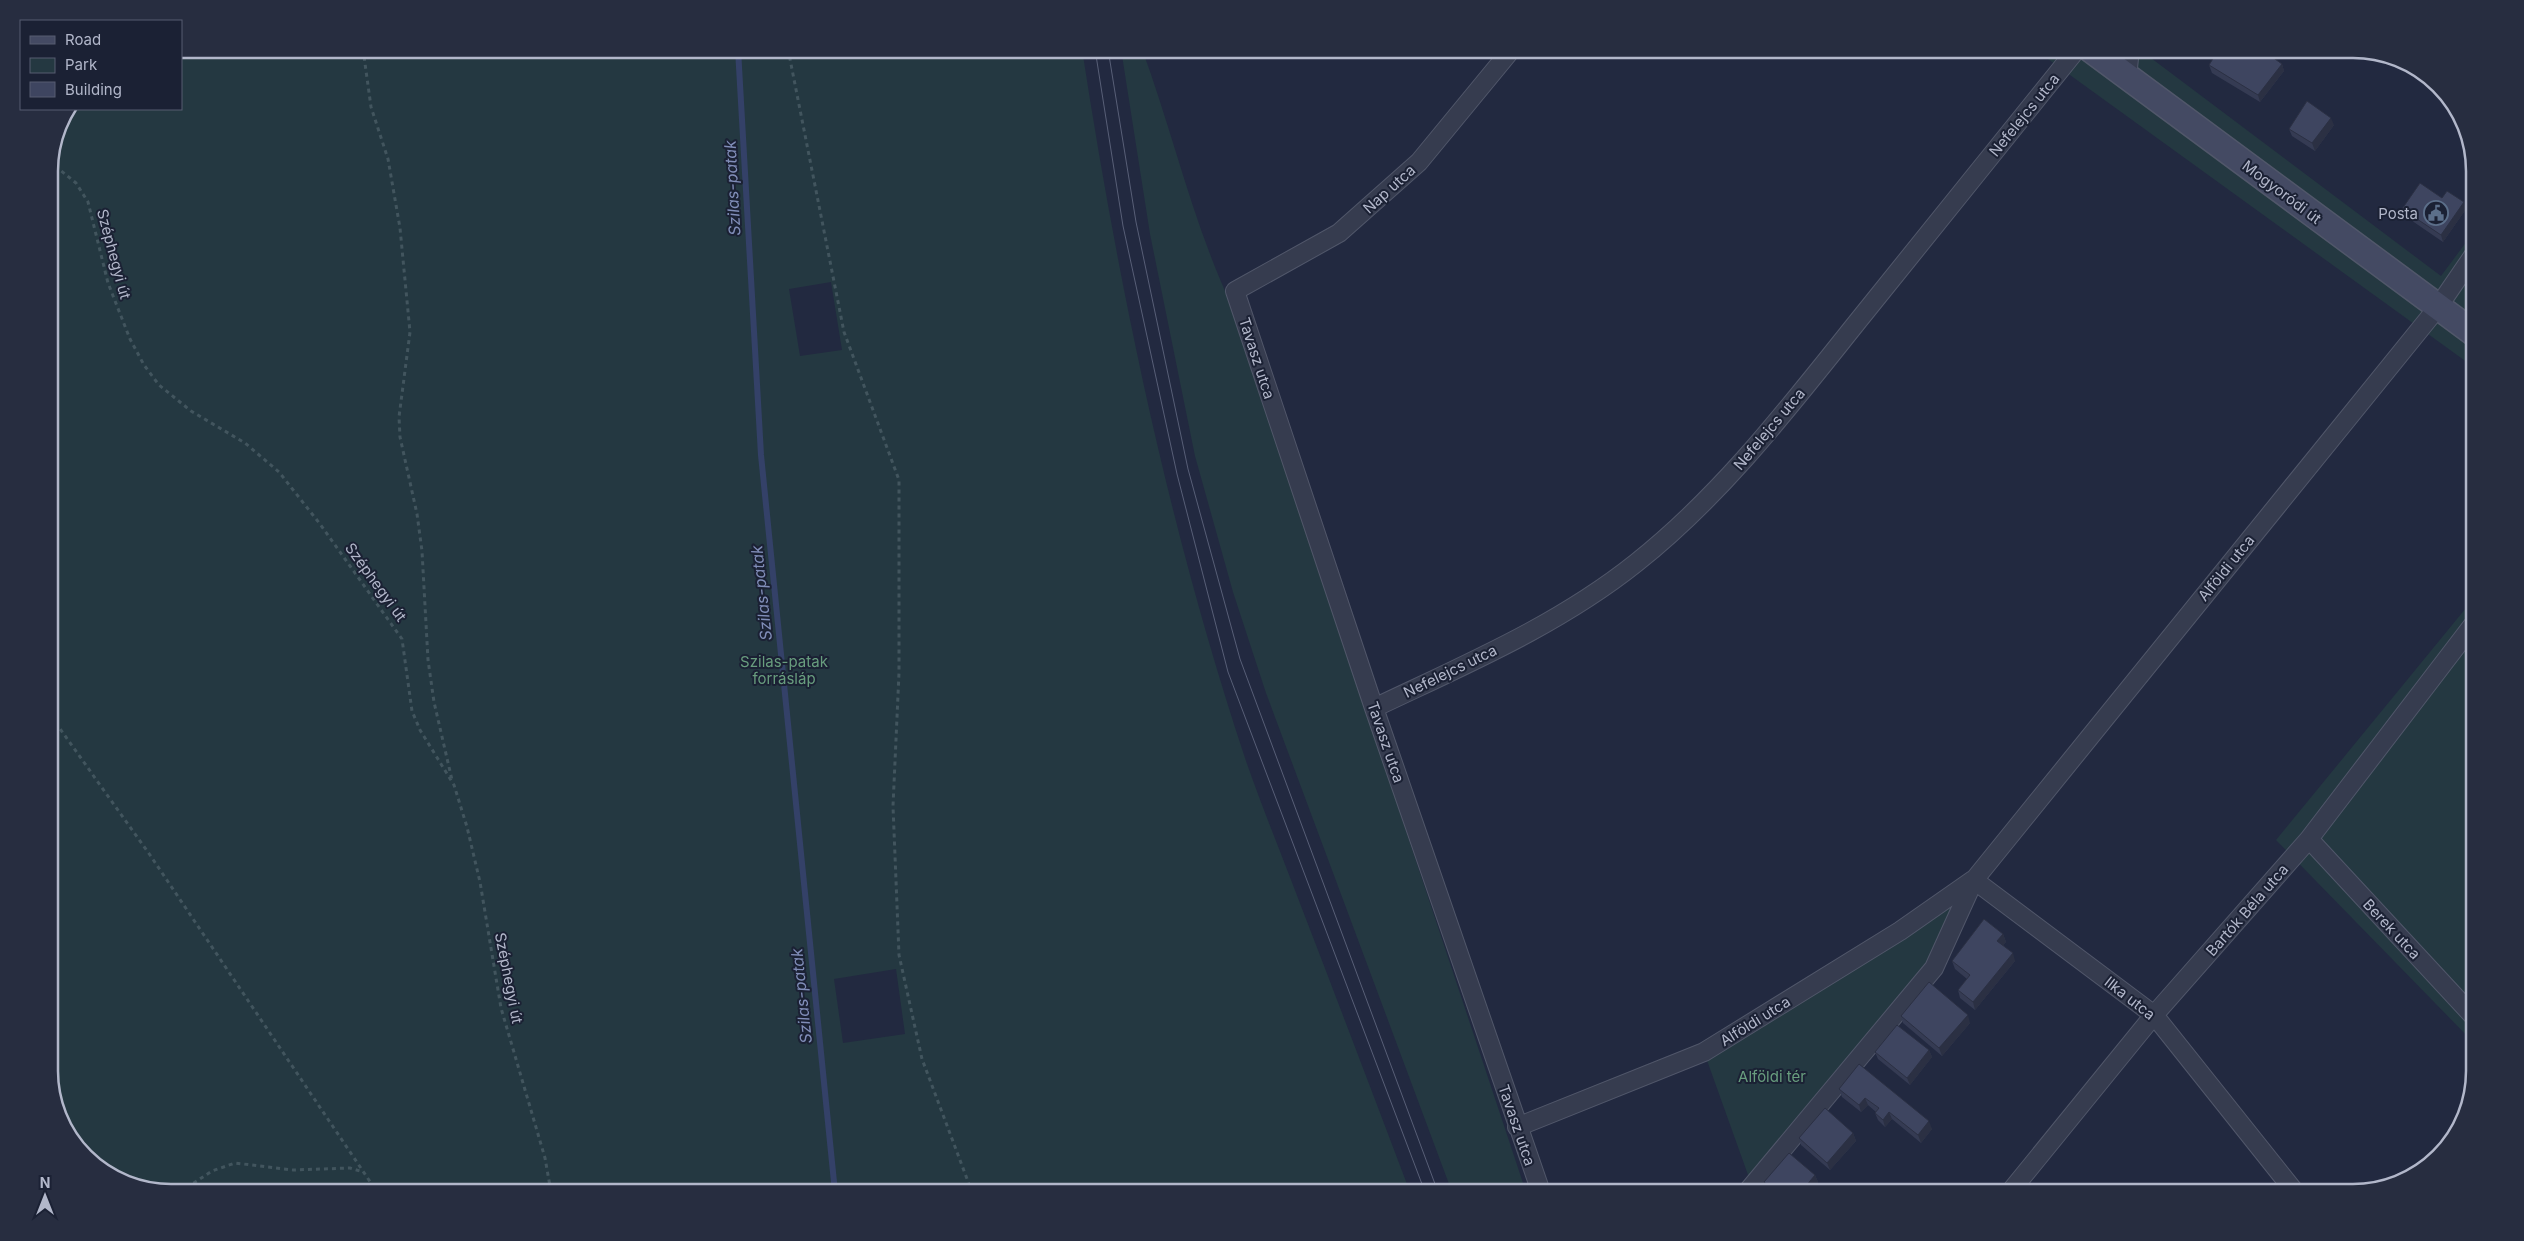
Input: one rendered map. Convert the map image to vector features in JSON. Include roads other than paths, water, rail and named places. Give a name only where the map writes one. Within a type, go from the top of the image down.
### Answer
[{"type":"street","name":"Nap utca","points":[[1234,291],[1339,234],[1419,162],[1505,57]]},
{"type":"street","name":"Nefelejcs utca","points":[[1374,708],[1550,623],[1589,598],[1637,562],[1690,513],[1740,466],[2071,57]]},
{"type":"street","name":"Mogyoródi út","points":[[2101,57],[2466,327]]},
{"type":"street","points":[[2128,77],[2129,57]]},
{"type":"street","name":"Alföldi utca","points":[[1754,1184],[1934,968],[1974,880],[2438,307],[2466,266]]},
{"type":"street","name":"Tavasz utca","points":[[1234,291],[1374,708],[1538,1184]]},
{"type":"street","name":"Bartók Béla utca","points":[[2017,1184],[2154,1015],[2309,839],[2466,634]]},
{"type":"street","name":"Berek utca","points":[[2309,839],[2466,1008]]},
{"type":"street","name":"Alföldi utca","points":[[1517,1127],[1704,1052],[1900,931],[1974,880]]},
{"type":"street","name":"Ilka utca","points":[[1974,880],[2154,1015],[2289,1184]]},
{"type":"waterway","name":"Szilas-patak","points":[[738,57],[761,455],[834,1184]]},
{"type":"tram line","points":[[1096,57],[1123,226],[1177,474],[1228,672],[1422,1184]]},
{"type":"tram line","points":[[1109,57],[1136,222],[1188,469],[1240,659],[1435,1184]]},
{"type":"place","name":"Posta","points":[[2436,213]]},
{"type":"park label","name":"Szilas-patak forrásláp","points":[[784,670]]},
{"type":"park label","name":"Alföldi tér","points":[[1772,1076]]}]
